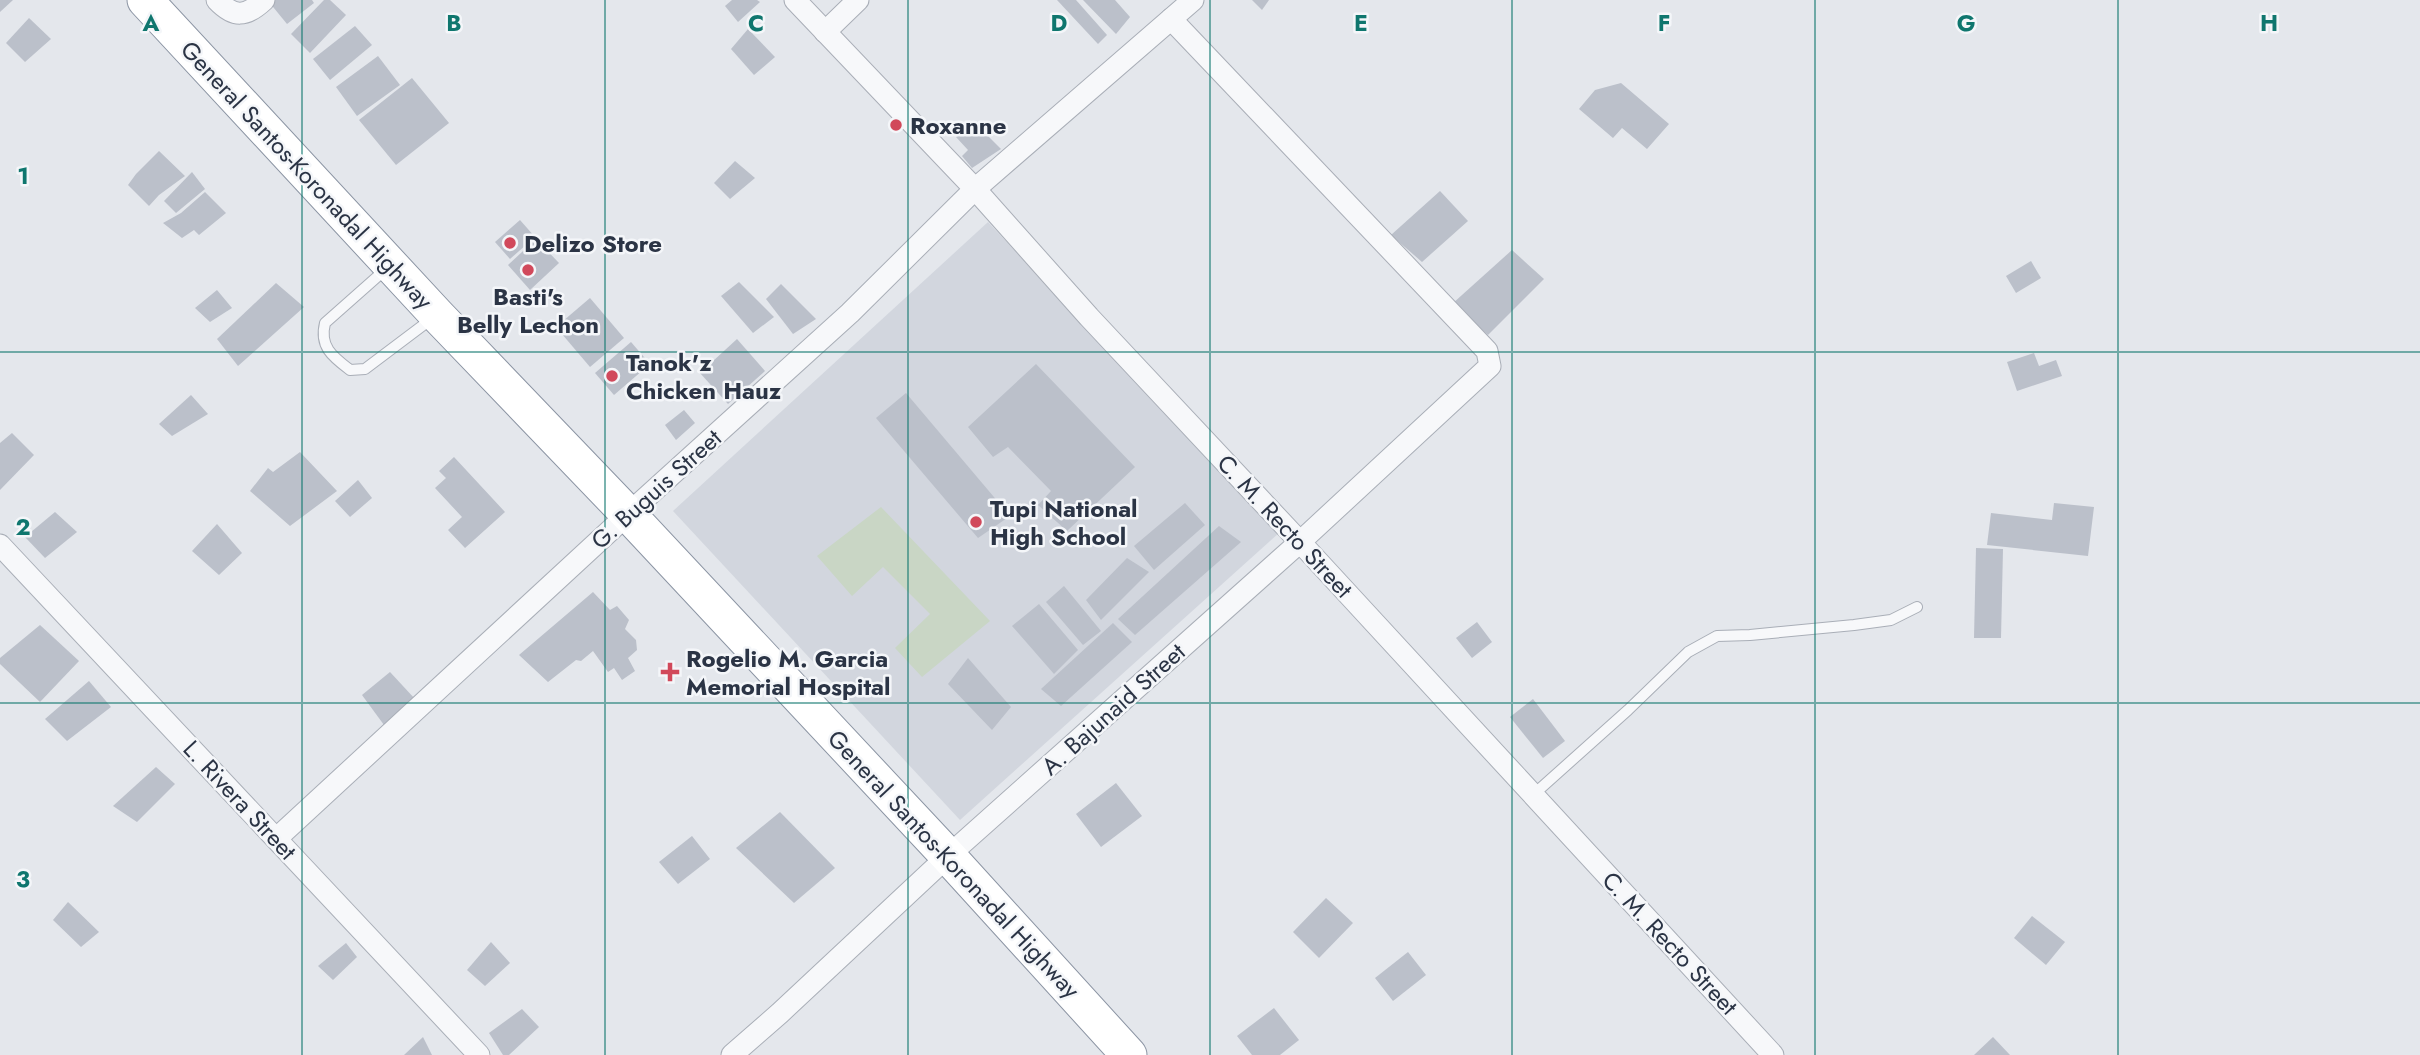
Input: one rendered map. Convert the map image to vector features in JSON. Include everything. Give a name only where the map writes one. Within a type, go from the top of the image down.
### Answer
[{"type":"highway","name":"General Santos-Koronadal Highway","points":[[145,0],[437,315],[628,514],[947,856],[1129,1055]]},
{"type":"street","points":[[217,0],[226,10],[239,14],[253,11],[264,0]]},
{"type":"street","name":"C. M. Recto Street","points":[[795,0],[975,189],[1088,317],[1300,541],[1773,1055]]},
{"type":"street","points":[[825,32],[858,0]]},
{"type":"street","name":"G. Buguis Street","points":[[277,838],[850,313],[975,189],[1192,0]]},
{"type":"street","name":"A. Bajunaid Street","points":[[732,1055],[947,856],[1488,369],[1491,361],[1487,352],[1171,19]]},
{"type":"street","name":"L. Rivera Street","points":[[0,545],[479,1055]]},
{"type":"lane","points":[[392,264],[325,323],[322,333],[330,354],[350,370],[365,369],[437,315]]},
{"type":"lane","points":[[1533,795],[1688,652],[1717,636],[1891,620],[1917,607]]},
{"type":"shaded area","name":"Tupi National High School","points":[[988,222],[1279,533],[960,820],[673,511]]},
{"type":"green space","points":[[881,507],[990,621],[922,677],[895,648],[930,614],[883,567],[852,596],[817,556]]},
{"type":"building","points":[[0,0],[13,0],[0,12]]},
{"type":"building","points":[[312,0],[314,3],[287,24],[269,2]]},
{"type":"building","points":[[324,0],[330,0],[346,15],[310,53],[291,34]]},
{"type":"building","points":[[732,0],[760,2],[738,22],[725,6]]},
{"type":"building","points":[[1057,0],[1076,0],[1107,35],[1098,44]]},
{"type":"building","points":[[1083,0],[1115,0],[1130,17],[1116,34]]},
{"type":"building","points":[[1252,0],[1269,0],[1262,10]]},
{"type":"building","points":[[29,18],[51,39],[25,62],[6,43]]},
{"type":"building","points":[[355,26],[372,45],[330,80],[313,59]]},
{"type":"building","points":[[748,29],[775,57],[754,75],[731,49]]},
{"type":"building","points":[[378,56],[400,85],[357,116],[336,87]]},
{"type":"building","points":[[412,78],[449,123],[396,165],[359,120]]},
{"type":"building","points":[[1621,83],[1669,124],[1647,149],[1622,128],[1613,138],[1579,109],[1595,90]]},
{"type":"building","points":[[975,123],[1001,149],[972,168],[962,156],[968,150],[956,137]]},
{"type":"building","points":[[159,151],[185,176],[149,206],[128,185]]},
{"type":"building","points":[[735,161],[755,178],[730,199],[714,183]]},
{"type":"building","points":[[192,172],[205,189],[176,213],[164,201]]},
{"type":"building","points":[[1440,191],[1468,221],[1422,262],[1391,235]]},
{"type":"building","points":[[205,192],[226,213],[199,235],[194,230],[182,238],[163,223],[181,213]]},
{"type":"building","points":[[520,220],[535,237],[510,259],[495,242]]},
{"type":"building","points":[[536,239],[559,263],[530,290],[508,265]]},
{"type":"building","points":[[1512,250],[1544,279],[1488,335],[1452,304]]},
{"type":"building","points":[[2031,261],[2041,278],[2016,293],[2006,276]]},
{"type":"building","points":[[739,282],[774,317],[753,333],[721,296]]},
{"type":"building","points":[[276,283],[304,307],[238,366],[217,339]]},
{"type":"building","points":[[781,284],[816,319],[793,334],[766,299]]},
{"type":"building","points":[[217,290],[232,308],[210,322],[195,308]]},
{"type":"building","points":[[590,298],[624,338],[590,367],[556,327]]},
{"type":"building","points":[[737,339],[765,371],[728,404],[700,373]]},
{"type":"building","points":[[631,342],[650,364],[614,395],[595,373]]},
{"type":"building","points":[[2034,353],[2039,366],[2056,360],[2062,376],[2017,391],[2007,362]]},
{"type":"building","points":[[1036,364],[1135,467],[1067,531],[1038,505],[1051,491],[1008,447],[993,457],[968,427]]},
{"type":"building","points":[[906,393],[1010,516],[978,538],[876,418]]},
{"type":"building","points":[[191,395],[208,414],[172,436],[159,424]]},
{"type":"building","points":[[684,410],[695,423],[676,440],[665,425]]},
{"type":"building","points":[[12,433],[34,455],[0,490],[0,443]]},
{"type":"building","points":[[300,452],[337,491],[290,526],[250,491],[268,468],[273,472]]},
{"type":"building","points":[[454,457],[505,512],[465,548],[448,530],[462,517],[435,488],[446,478],[439,471]]},
{"type":"building","points":[[358,480],[372,498],[350,517],[335,501]]},
{"type":"building","points":[[1185,503],[1205,525],[1154,570],[1134,546]]},
{"type":"building","points":[[2054,503],[2094,507],[2088,556],[1987,545],[1991,513],[2052,520]]},
{"type":"building","points":[[55,512],[77,532],[45,558],[25,537]]},
{"type":"building","points":[[217,524],[242,553],[219,575],[192,551]]},
{"type":"building","points":[[1219,526],[1241,542],[1135,635],[1118,619]]},
{"type":"building","points":[[1976,548],[2003,549],[2001,638],[1974,638]]},
{"type":"building","points":[[1127,558],[1149,572],[1101,620],[1086,600]]},
{"type":"building","points":[[1064,586],[1101,631],[1083,645],[1046,602]]},
{"type":"building","points":[[593,592],[610,610],[617,606],[629,620],[625,629],[636,640],[637,650],[628,658],[635,671],[622,680],[614,668],[608,672],[593,651],[581,661],[576,660],[548,682],[519,655]]},
{"type":"building","points":[[1039,604],[1078,650],[1054,674],[1012,626]]},
{"type":"building","points":[[1477,622],[1492,642],[1472,658],[1456,638]]},
{"type":"building","points":[[1113,623],[1132,642],[1061,706],[1041,689]]},
{"type":"building","points":[[40,625],[79,661],[40,702],[0,664],[0,658]]},
{"type":"building","points":[[968,658],[1011,707],[992,730],[948,684]]},
{"type":"building","points":[[390,672],[415,699],[384,725],[362,695]]},
{"type":"building","points":[[89,681],[111,707],[67,741],[45,719]]},
{"type":"building","points":[[1533,699],[1565,741],[1543,758],[1510,717]]},
{"type":"building","points":[[156,767],[175,784],[137,822],[113,806]]},
{"type":"building","points":[[1116,783],[1142,816],[1101,847],[1076,814]]},
{"type":"building","points":[[780,812],[835,868],[794,903],[736,848]]},
{"type":"building","points":[[692,836],[710,859],[678,884],[659,862]]},
{"type":"building","points":[[1326,898],[1353,923],[1319,958],[1293,932]]},
{"type":"building","points":[[68,902],[99,932],[81,947],[53,920]]},
{"type":"building","points":[[2032,916],[2065,942],[2046,965],[2014,938]]},
{"type":"building","points":[[491,942],[510,963],[485,986],[467,970]]},
{"type":"building","points":[[346,943],[357,957],[333,980],[318,966]]},
{"type":"building","points":[[1408,952],[1426,975],[1393,1001],[1375,978]]},
{"type":"building","points":[[1274,1008],[1299,1040],[1280,1055],[1252,1055],[1237,1036]]},
{"type":"building","points":[[522,1009],[539,1027],[509,1055],[503,1055],[489,1033]]},
{"type":"building","points":[[423,1037],[432,1055],[404,1055]]},
{"type":"building","points":[[1993,1037],[2010,1055],[1974,1055]]},
{"type":"place","name":"Roxanne","points":[[896,125]]},
{"type":"place","name":"Delizo Store","points":[[510,243]]},
{"type":"place","name":"Basti's Belly Lechon","points":[[528,270]]},
{"type":"place","name":"Tanok'z Chicken Hauz","points":[[612,376]]},
{"type":"place","name":"Tupi National High School","points":[[976,522]]},
{"type":"place","name":"Rogelio M. Garcia Memorial Hospital","points":[[670,672]]}]
